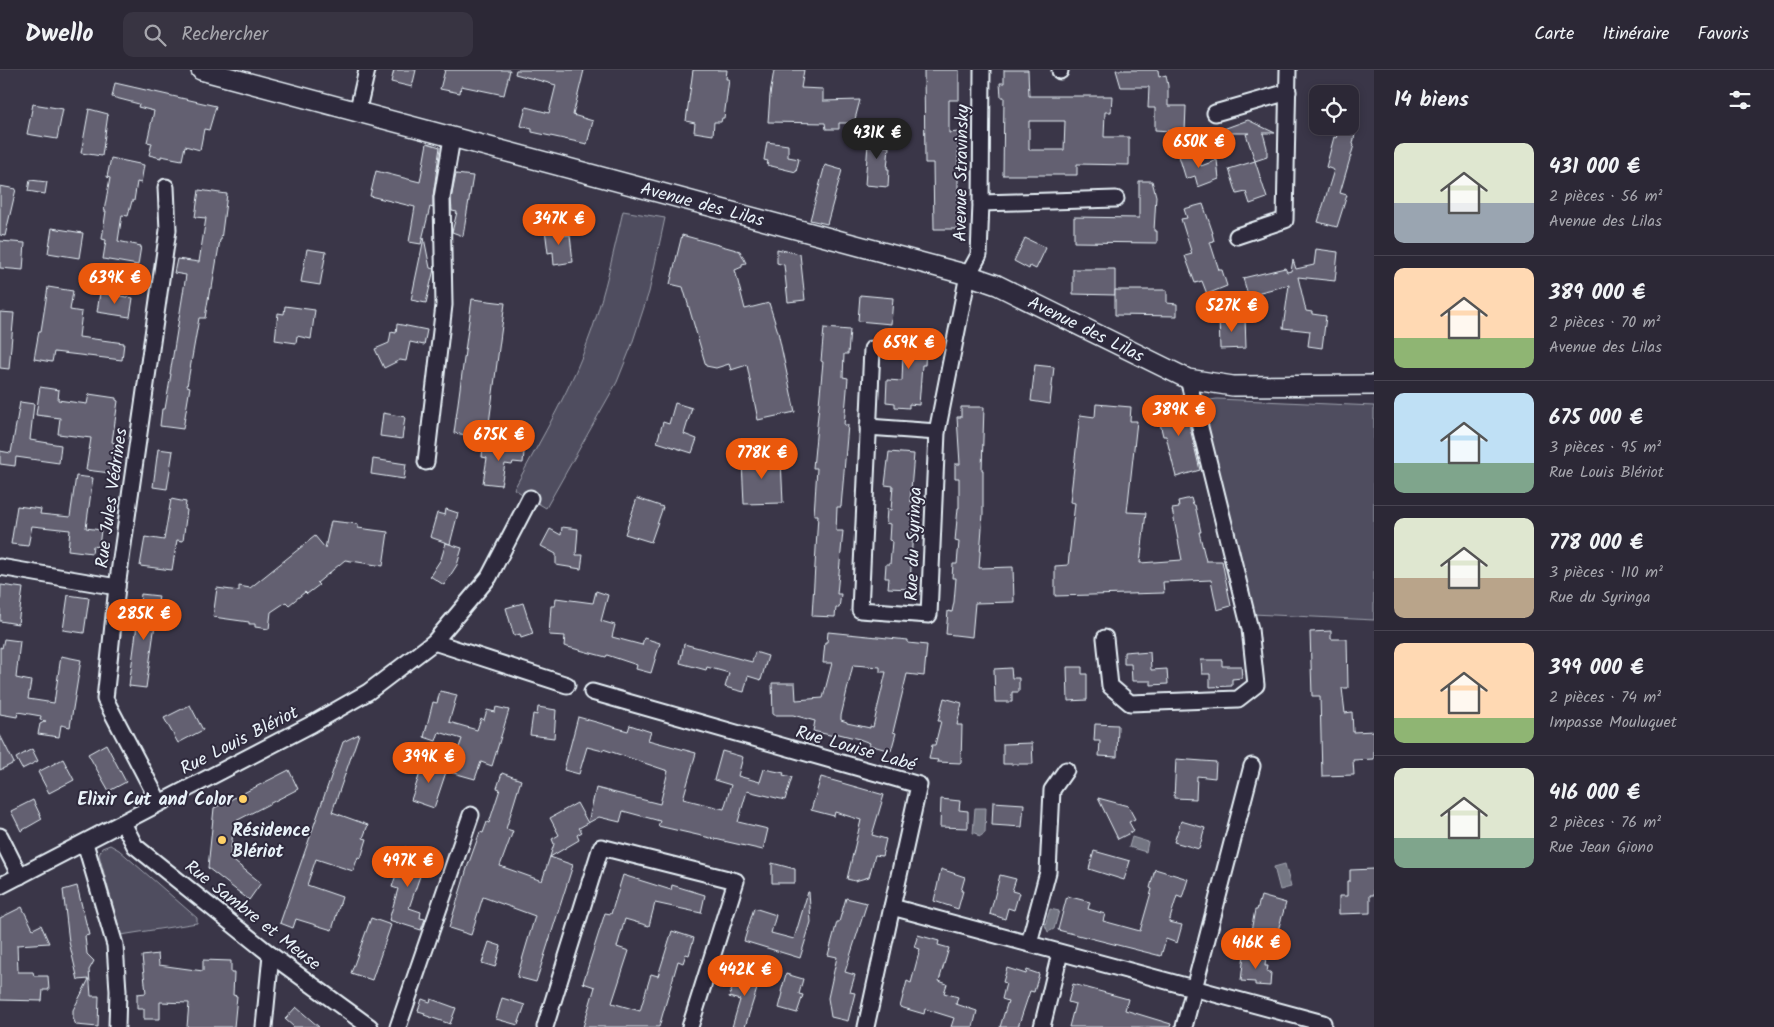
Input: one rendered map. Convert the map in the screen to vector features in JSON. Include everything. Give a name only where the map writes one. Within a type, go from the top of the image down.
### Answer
[{"type":"street","points":[[357,113],[367,70]]},
{"type":"street","name":"Avenue Stravinsky","points":[[968,274],[978,255],[982,204],[982,70]]},
{"type":"street","points":[[1237,236],[1285,220],[1288,70]]},
{"type":"street","name":"Avenue des Lilas","points":[[207,71],[357,113],[968,274],[997,285],[1188,379],[1232,386],[1374,385]]},
{"type":"street","points":[[1215,113],[1288,92]]},
{"type":"street","points":[[426,462],[444,305],[442,198],[452,138]]},
{"type":"street","name":"Rue Jules Védrines","points":[[159,802],[105,700],[118,587],[168,230],[166,187]]},
{"type":"street","points":[[982,204],[1116,199]]},
{"type":"street","name":"Rue du Syringa","points":[[872,349],[860,610],[929,615],[936,432],[968,274]]},
{"type":"street","points":[[1105,638],[1110,686],[1130,703],[1238,699],[1256,685],[1250,629],[1188,379]]},
{"type":"street","points":[[868,427],[936,432]]},
{"type":"street","name":"Rue Louis Blériot","points":[[0,886],[312,724],[368,692],[434,642],[488,577],[530,498]]},
{"type":"street","points":[[0,567],[118,587]]},
{"type":"street","points":[[434,642],[568,685]]},
{"type":"street","name":"Rue Louise Labé","points":[[592,692],[919,785],[892,907]]},
{"type":"street","points":[[1184,1027],[1252,766]]},
{"type":"street","points":[[1029,943],[1048,872],[1052,790],[1066,770]]},
{"type":"street","points":[[398,1027],[471,815]]},
{"type":"street","name":"Rue Sambre et Meuse","points":[[123,823],[135,846],[271,955],[370,1027]]},
{"type":"street","points":[[0,836],[20,876]]},
{"type":"street","points":[[85,843],[115,945],[118,991],[117,1027]]},
{"type":"street","points":[[545,1027],[601,847],[736,881],[690,1027]]},
{"type":"street","points":[[866,1027],[892,907],[1323,1023],[1322,1027]]},
{"type":"street","points":[[1042,1027],[1060,952]]},
{"type":"street","points":[[264,1027],[271,955]]},
{"type":"shaded area","points":[[623,211],[665,218],[649,292],[617,382],[546,508],[514,489],[556,411],[584,351],[601,301]]},
{"type":"shaded area","points":[[1217,399],[1374,406],[1374,620],[1253,614],[1203,411],[1203,401]]},
{"type":"shaded area","points":[[110,845],[119,850],[197,918],[197,923],[121,935],[99,855],[102,848]]},
{"type":"water","points":[[975,808],[986,808],[985,833],[979,837],[976,833],[973,833]]},
{"type":"water","points":[[1132,837],[1148,842],[1146,852],[1129,847]]},
{"type":"water","points":[[1285,864],[1291,887],[1280,890],[1274,867]]},
{"type":"water","points":[[1050,909],[1059,911],[1054,929],[1048,932],[1045,925]]},
{"type":"building","points":[[394,70],[416,70],[412,87],[391,82]]},
{"type":"building","points":[[445,70],[510,70],[504,95],[461,86],[460,93],[440,89]]},
{"type":"building","points":[[516,70],[584,70],[573,115],[593,121],[587,144],[532,132],[532,129],[521,126],[526,107],[549,113],[556,85],[515,74]]},
{"type":"building","points":[[693,70],[727,70],[726,79],[729,79],[724,118],[722,118],[721,122],[714,122],[713,135],[694,132],[695,123],[686,121]]},
{"type":"building","points":[[774,70],[804,70],[801,88],[823,89],[823,101],[860,100],[854,123],[839,123],[839,129],[826,129],[825,123],[768,122]]},
{"type":"building","points":[[924,70],[959,70],[959,100],[949,100],[949,133],[958,132],[958,229],[934,229],[933,163],[925,163]]},
{"type":"building","points":[[1004,70],[1028,70],[1029,96],[1112,96],[1111,112],[1105,112],[1104,137],[1129,137],[1129,165],[1077,164],[1077,175],[1003,175],[1004,97],[1001,97],[1000,83],[1004,83]],"holes":[[[1029,121],[1065,121],[1064,150],[1029,150]]]},
{"type":"building","points":[[1116,70],[1158,70],[1159,77],[1166,75],[1168,106],[1186,106],[1185,132],[1155,130],[1155,108],[1148,108],[1149,87],[1121,87]]},
{"type":"building","points":[[115,83],[216,106],[209,130],[204,129],[200,150],[185,146],[182,160],[149,155],[152,143],[147,142],[154,111],[138,107],[139,104],[112,97]]},
{"type":"building","points":[[33,104],[63,109],[57,139],[27,134]]},
{"type":"building","points":[[89,109],[108,114],[102,156],[81,153]]},
{"type":"building","points":[[1248,120],[1275,133],[1263,133],[1267,157],[1255,161],[1246,134],[1250,133],[1218,133],[1218,131]]},
{"type":"building","points":[[869,129],[884,130],[883,146],[889,147],[888,187],[865,185]]},
{"type":"building","points":[[1337,135],[1355,135],[1354,145],[1340,193],[1347,195],[1337,227],[1318,222],[1334,170],[1326,167],[1334,137],[1336,138]]},
{"type":"building","points":[[767,142],[788,145],[788,157],[799,159],[796,172],[767,165],[768,161],[764,160]]},
{"type":"building","points":[[427,143],[440,147],[433,208],[430,207],[421,244],[409,242],[415,207],[370,196],[376,171],[420,182]]},
{"type":"building","points":[[1196,150],[1201,166],[1217,160],[1219,179],[1198,187],[1195,176],[1186,179],[1179,156]]},
{"type":"building","points":[[111,158],[144,165],[141,183],[137,182],[134,201],[132,201],[128,216],[122,215],[118,241],[141,246],[138,265],[103,259],[106,240],[102,239],[106,211],[104,211],[110,178],[107,177]]},
{"type":"building","points":[[1255,161],[1267,198],[1250,204],[1246,192],[1237,194],[1229,169]]},
{"type":"building","points":[[825,165],[842,170],[827,224],[810,220]]},
{"type":"building","points":[[456,174],[473,176],[463,236],[452,232],[457,212],[452,211],[451,199]]},
{"type":"building","points":[[30,180],[47,182],[45,194],[28,191]]},
{"type":"building","points":[[1139,181],[1152,181],[1156,196],[1154,231],[1157,231],[1157,243],[1074,242],[1074,217],[1139,218]]},
{"type":"building","points":[[0,186],[16,189],[5,236],[0,235]]},
{"type":"building","points":[[199,190],[227,194],[212,288],[210,288],[205,318],[199,318],[187,386],[190,387],[183,429],[160,426],[162,409],[165,409],[186,275],[174,273],[177,259],[199,262],[206,218],[195,217]]},
{"type":"building","points":[[1203,204],[1213,233],[1214,241],[1210,242],[1219,270],[1222,270],[1227,286],[1207,294],[1202,281],[1195,283],[1185,256],[1192,254],[1181,219],[1187,218],[1184,209]]},
{"type":"building","points":[[560,227],[562,236],[570,235],[573,262],[554,265],[553,252],[548,253],[545,229]]},
{"type":"building","points":[[52,228],[83,233],[79,258],[48,253]]},
{"type":"building","points":[[682,235],[740,251],[746,263],[735,270],[745,309],[769,303],[778,332],[795,412],[758,420],[747,365],[731,370],[729,364],[716,368],[706,366],[683,287],[670,284]]},
{"type":"building","points":[[424,238],[430,268],[434,269],[426,303],[411,300]]},
{"type":"building","points":[[1025,238],[1046,248],[1036,269],[1030,266],[1029,269],[1014,261]]},
{"type":"building","points":[[0,241],[25,243],[23,270],[0,268]]},
{"type":"building","points":[[307,249],[326,252],[320,285],[301,282]]},
{"type":"building","points":[[777,249],[800,254],[805,300],[788,302],[784,265],[777,263]]},
{"type":"building","points":[[1316,249],[1338,252],[1335,281],[1298,277],[1306,311],[1326,316],[1322,348],[1308,346],[1310,331],[1283,328],[1289,285],[1248,295],[1243,278],[1285,268],[1287,272],[1291,271],[1293,260],[1296,269],[1314,265]]},
{"type":"building","points":[[1073,269],[1115,269],[1115,295],[1073,294]]},
{"type":"building","points":[[48,287],[73,291],[70,310],[82,312],[79,337],[124,343],[122,360],[54,352],[52,362],[34,359],[39,331],[41,331]]},
{"type":"building","points":[[1115,290],[1167,290],[1167,303],[1177,304],[1177,316],[1115,315]]},
{"type":"building","points":[[100,293],[133,298],[130,317],[97,312]]},
{"type":"building","points":[[860,295],[893,298],[891,324],[858,321]]},
{"type":"building","points":[[472,299],[505,303],[487,438],[454,433]]},
{"type":"building","points":[[285,306],[315,310],[311,339],[297,336],[296,343],[275,340],[278,313],[284,314]]},
{"type":"building","points":[[0,312],[14,313],[9,369],[0,368]]},
{"type":"building","points":[[1245,317],[1246,348],[1220,349],[1219,318]]},
{"type":"building","points":[[397,324],[427,330],[424,345],[410,342],[406,361],[400,360],[384,368],[375,349],[389,343],[391,332],[396,333]]},
{"type":"building","points":[[824,328],[850,330],[848,354],[844,354],[843,377],[848,378],[844,425],[848,425],[841,507],[837,507],[836,531],[843,531],[837,594],[841,594],[839,608],[836,608],[835,617],[812,616],[818,515],[814,515],[817,468],[813,468],[823,362],[821,361]]},
{"type":"building","points":[[901,330],[927,332],[925,365],[922,365],[919,405],[909,404],[909,408],[895,407],[895,403],[886,402],[887,380],[902,381],[903,354],[899,354]]},
{"type":"building","points":[[1035,365],[1054,367],[1050,404],[1031,401]]},
{"type":"building","points":[[40,387],[59,390],[58,400],[87,404],[89,394],[116,398],[118,401],[112,442],[115,443],[110,473],[86,470],[91,438],[58,434],[60,418],[36,415]]},
{"type":"building","points":[[1183,399],[1200,470],[1176,477],[1166,436],[1163,436],[1158,415],[1161,414],[1159,405]]},
{"type":"building","points":[[20,402],[34,404],[30,440],[61,445],[59,463],[16,457],[15,466],[0,464],[0,451],[11,453]]},
{"type":"building","points":[[675,403],[692,408],[684,434],[697,439],[692,453],[657,442],[663,422],[669,424]]},
{"type":"building","points":[[1096,404],[1131,407],[1130,421],[1137,421],[1127,512],[1146,513],[1140,563],[1182,560],[1172,509],[1179,508],[1178,501],[1191,498],[1193,505],[1195,505],[1206,561],[1222,561],[1231,606],[1217,610],[1211,580],[1163,582],[1164,593],[1055,596],[1055,566],[1068,565],[1075,503],[1070,502],[1080,415],[1095,417]]},
{"type":"building","points":[[961,407],[984,407],[983,514],[979,568],[1013,567],[1014,602],[975,603],[972,637],[946,634],[948,611],[952,612],[954,602],[956,578],[952,578],[953,564],[957,564],[959,542],[955,541],[959,508],[959,478],[955,478],[955,464],[960,464],[957,417],[961,417]]},
{"type":"building","points":[[383,413],[405,417],[402,439],[380,436]]},
{"type":"building","points":[[490,445],[515,448],[514,450],[524,452],[523,463],[513,462],[512,465],[505,464],[501,485],[483,483],[487,458],[482,457],[483,446],[489,447]]},
{"type":"building","points":[[158,449],[173,451],[167,489],[153,487]]},
{"type":"building","points":[[743,450],[756,450],[756,460],[781,459],[783,503],[744,504]]},
{"type":"building","points":[[889,452],[914,454],[910,501],[914,502],[910,589],[888,588],[889,578],[885,578],[886,564],[890,564],[892,541],[889,540],[890,524],[886,523],[887,509],[891,510],[893,486],[885,485]]},
{"type":"building","points":[[373,459],[406,464],[404,479],[371,474]]},
{"type":"building","points":[[76,476],[93,478],[86,528],[101,530],[99,547],[93,546],[92,553],[68,550],[70,530],[32,526],[28,546],[11,544],[17,506],[41,509],[40,514],[70,517]]},
{"type":"building","points":[[637,498],[663,507],[651,542],[625,534]]},
{"type":"building","points":[[171,499],[186,502],[185,509],[187,510],[183,541],[177,540],[172,570],[140,566],[145,537],[164,540]]},
{"type":"building","points":[[446,509],[458,513],[450,544],[430,537],[437,513],[445,515]]},
{"type":"building","points":[[331,521],[358,524],[358,528],[388,532],[383,566],[345,560],[317,583],[319,585],[307,594],[305,592],[289,605],[286,602],[271,612],[269,629],[255,627],[255,624],[249,624],[249,622],[213,617],[217,588],[239,591],[239,586],[250,588],[315,536],[325,548]]},
{"type":"building","points":[[562,527],[578,529],[576,555],[583,555],[581,569],[556,565],[556,554],[541,546],[550,529],[561,535]]},
{"type":"building","points":[[446,543],[462,548],[457,565],[444,585],[430,576],[441,559]]},
{"type":"building","points":[[1,585],[23,588],[18,624],[0,621]]},
{"type":"building","points":[[596,591],[608,595],[601,621],[615,625],[612,637],[642,645],[644,638],[660,643],[651,673],[636,669],[637,665],[607,655],[606,657],[564,646],[565,636],[549,635],[551,606],[555,606],[556,598],[593,603]]},
{"type":"building","points":[[141,594],[159,596],[146,688],[129,686]]},
{"type":"building","points":[[68,595],[89,598],[84,633],[63,630]]},
{"type":"building","points":[[523,603],[533,634],[521,638],[520,634],[514,636],[506,608]]},
{"type":"building","points":[[1331,631],[1331,639],[1347,639],[1348,688],[1342,688],[1345,713],[1352,712],[1353,732],[1374,731],[1374,759],[1353,760],[1354,775],[1322,776],[1320,696],[1312,696],[1310,632]]},
{"type":"building","points":[[828,632],[908,640],[908,643],[927,645],[924,676],[907,674],[893,732],[896,733],[891,751],[869,745],[870,743],[859,739],[835,733],[834,736],[813,731],[815,721],[793,715],[773,715],[772,683],[795,683],[796,700],[823,698],[832,663],[823,663],[825,642],[827,642]],"holes":[[[853,665],[880,667],[880,672],[886,672],[873,727],[847,723],[841,720]]]},
{"type":"building","points":[[4,639],[20,641],[16,678],[31,681],[28,699],[54,703],[61,656],[81,660],[70,727],[61,725],[59,737],[38,734],[40,724],[46,721],[40,720],[41,716],[18,712],[17,717],[0,714],[0,647],[2,648]]},
{"type":"building","points":[[684,644],[752,662],[755,652],[768,656],[761,680],[748,676],[744,692],[725,687],[729,673],[707,667],[706,670],[680,663]]},
{"type":"building","points":[[1137,651],[1137,653],[1150,652],[1151,670],[1167,669],[1168,684],[1151,685],[1151,681],[1132,681],[1131,664],[1124,664],[1124,652]]},
{"type":"building","points":[[1201,660],[1222,660],[1222,666],[1241,666],[1242,678],[1232,679],[1232,686],[1210,687],[1210,674],[1202,674]]},
{"type":"building","points":[[1067,667],[1082,667],[1082,674],[1087,674],[1087,700],[1068,701]]},
{"type":"building","points":[[1011,668],[1012,678],[1019,678],[1019,692],[1012,692],[1012,702],[995,702],[994,669]]},
{"type":"building","points":[[440,691],[457,695],[449,722],[477,730],[481,718],[484,720],[487,710],[495,712],[496,707],[509,710],[492,766],[481,762],[475,779],[450,772],[462,739],[439,732],[436,741],[424,737],[433,702],[437,703]]},
{"type":"building","points":[[944,698],[962,703],[957,725],[962,725],[961,763],[937,762],[938,760],[929,759],[932,745],[935,745],[941,721],[938,721]]},
{"type":"building","points":[[190,705],[203,730],[178,743],[164,718]]},
{"type":"building","points":[[538,707],[556,710],[554,738],[530,735],[533,714],[537,715]]},
{"type":"building","points":[[578,717],[628,731],[630,725],[651,732],[648,740],[696,753],[683,799],[724,809],[731,785],[714,780],[722,751],[743,757],[738,776],[760,782],[764,769],[784,773],[783,775],[792,777],[785,800],[747,791],[738,822],[768,829],[763,850],[658,826],[660,821],[623,811],[620,822],[599,817],[588,823],[596,788],[660,804],[668,771],[603,749],[603,751],[587,747],[579,774],[564,770]]},
{"type":"building","points":[[1095,724],[1118,725],[1117,757],[1099,756],[1100,741],[1094,741]]},
{"type":"building","points":[[359,734],[332,812],[368,825],[363,838],[367,839],[361,858],[358,857],[353,871],[316,859],[307,885],[342,897],[332,930],[296,919],[293,928],[280,923],[343,742]]},
{"type":"building","points":[[0,735],[14,763],[0,770]]},
{"type":"building","points":[[1032,743],[1033,764],[1003,764],[1003,744]]},
{"type":"building","points":[[106,744],[126,782],[109,791],[88,754]]},
{"type":"building","points":[[32,749],[38,761],[22,769],[16,758]]},
{"type":"building","points":[[63,759],[74,780],[49,793],[38,772]]},
{"type":"building","points":[[1176,759],[1216,762],[1215,778],[1197,776],[1196,799],[1174,798]]},
{"type":"building","points":[[424,761],[447,769],[434,808],[411,800]]},
{"type":"building","name":"Résidence Blériot","points":[[289,770],[298,789],[234,822],[230,858],[261,883],[249,900],[208,868],[214,808]]},
{"type":"building","points":[[502,773],[521,780],[506,829],[513,831],[500,866],[542,881],[554,844],[552,839],[559,835],[550,818],[577,803],[588,823],[579,828],[582,832],[577,835],[579,840],[550,857],[573,865],[536,982],[517,977],[535,916],[483,897],[471,935],[449,928],[480,832],[483,833],[487,822],[489,823],[500,789],[497,788]]},
{"type":"building","points":[[821,777],[884,795],[872,835],[886,839],[882,856],[875,855],[869,877],[855,881],[847,879],[861,820],[835,812],[834,816],[811,810]]},
{"type":"building","points":[[1098,798],[1128,806],[1135,819],[1129,822],[1134,831],[1118,839]]},
{"type":"building","points":[[941,799],[960,801],[959,810],[968,811],[968,828],[940,827]]},
{"type":"building","points":[[33,800],[42,819],[21,831],[11,811]]},
{"type":"building","points":[[993,802],[1024,804],[1022,827],[992,825]]},
{"type":"building","points":[[1181,821],[1205,828],[1199,849],[1174,842]]},
{"type":"building","points":[[405,847],[431,857],[426,871],[422,870],[409,908],[421,912],[420,918],[425,919],[421,930],[389,920],[398,889],[392,887]]},
{"type":"building","points":[[1094,851],[1130,861],[1124,880],[1089,869]]},
{"type":"building","points":[[772,863],[795,869],[795,883],[772,883]]},
{"type":"building","points":[[941,869],[965,877],[958,909],[934,901]]},
{"type":"building","points":[[1155,869],[1188,879],[1182,898],[1177,896],[1169,922],[1182,925],[1177,943],[1166,939],[1161,956],[1058,930],[1067,896],[1090,902],[1088,909],[1105,914],[1103,921],[1140,931],[1152,889],[1150,888]]},
{"type":"building","points":[[1374,869],[1374,895],[1370,895],[1370,913],[1339,914],[1339,896],[1347,896],[1347,881],[1350,881],[1350,870]]},
{"type":"building","points":[[623,875],[671,890],[672,885],[705,895],[701,913],[655,903],[649,926],[625,919],[617,947],[629,951],[612,1003],[640,1011],[651,974],[658,976],[672,931],[694,938],[689,955],[686,954],[683,963],[678,961],[659,1027],[583,1027],[595,987],[583,983],[605,913],[611,914]]},
{"type":"building","points":[[1000,875],[1016,879],[1012,891],[1019,893],[1014,910],[1008,908],[1005,919],[990,914]]},
{"type":"building","points":[[77,886],[89,935],[85,936],[87,954],[94,961],[89,970],[91,996],[99,996],[98,1027],[76,1025],[73,1018],[73,1010],[89,979],[78,980],[69,942],[63,890]]},
{"type":"building","points":[[808,892],[811,922],[800,958],[744,941],[754,908],[776,915],[771,933],[794,939]]},
{"type":"building","points":[[1261,896],[1286,903],[1276,937],[1274,936],[1273,938],[1251,931],[1255,910],[1257,910]]},
{"type":"building","points":[[846,898],[867,903],[845,972],[855,975],[850,992],[855,993],[848,1021],[831,1017],[828,998],[837,957],[828,955]]},
{"type":"building","points":[[22,907],[33,929],[41,925],[49,943],[17,945],[18,972],[33,972],[34,976],[48,976],[49,990],[43,990],[42,1001],[0,1000],[0,918]]},
{"type":"building","points":[[371,918],[391,925],[372,980],[351,973]]},
{"type":"building","points":[[918,935],[939,941],[938,945],[949,948],[939,981],[947,984],[944,993],[958,997],[956,1004],[977,1011],[973,1027],[951,1027],[954,1018],[925,1009],[924,1014],[900,1007],[907,981],[911,983],[920,949],[914,947]]},
{"type":"building","points":[[489,942],[501,946],[495,967],[482,963]]},
{"type":"building","points":[[158,954],[159,965],[203,971],[203,960],[231,961],[231,973],[234,973],[233,995],[237,996],[234,1027],[187,1027],[189,1003],[160,1002],[160,1019],[144,1019],[144,1009],[137,1009],[137,994],[146,993],[142,956]]},
{"type":"building","points":[[1244,954],[1266,956],[1265,966],[1268,966],[1267,972],[1271,972],[1270,986],[1255,985],[1255,982],[1241,981]]},
{"type":"building","points":[[1007,968],[1026,974],[1027,970],[1039,974],[1034,992],[1030,991],[1018,1027],[1000,1027],[1008,1001],[1002,999],[1006,983],[1003,982]]},
{"type":"building","points":[[744,971],[761,976],[745,1027],[732,1027],[740,1000],[729,997],[734,983],[739,984]]},
{"type":"building","points":[[786,974],[803,979],[799,994],[803,995],[797,1013],[779,1008]]},
{"type":"building","points":[[1073,984],[1128,999],[1125,1010],[1171,1024],[1170,1027],[1069,1027],[1075,1004],[1068,1002]]},
{"type":"building","points":[[502,998],[525,1005],[518,1025],[496,1019]]},
{"type":"building","points":[[422,999],[430,1002],[431,999],[456,1008],[450,1024],[418,1011]]},
{"type":"building","points":[[296,1007],[319,1027],[294,1027],[285,1019]]},
{"type":"place","name":"Elixir Cut and Color","points":[[243,799]]},
{"type":"place","name":"Résidence Blériot","points":[[222,840]]}]
